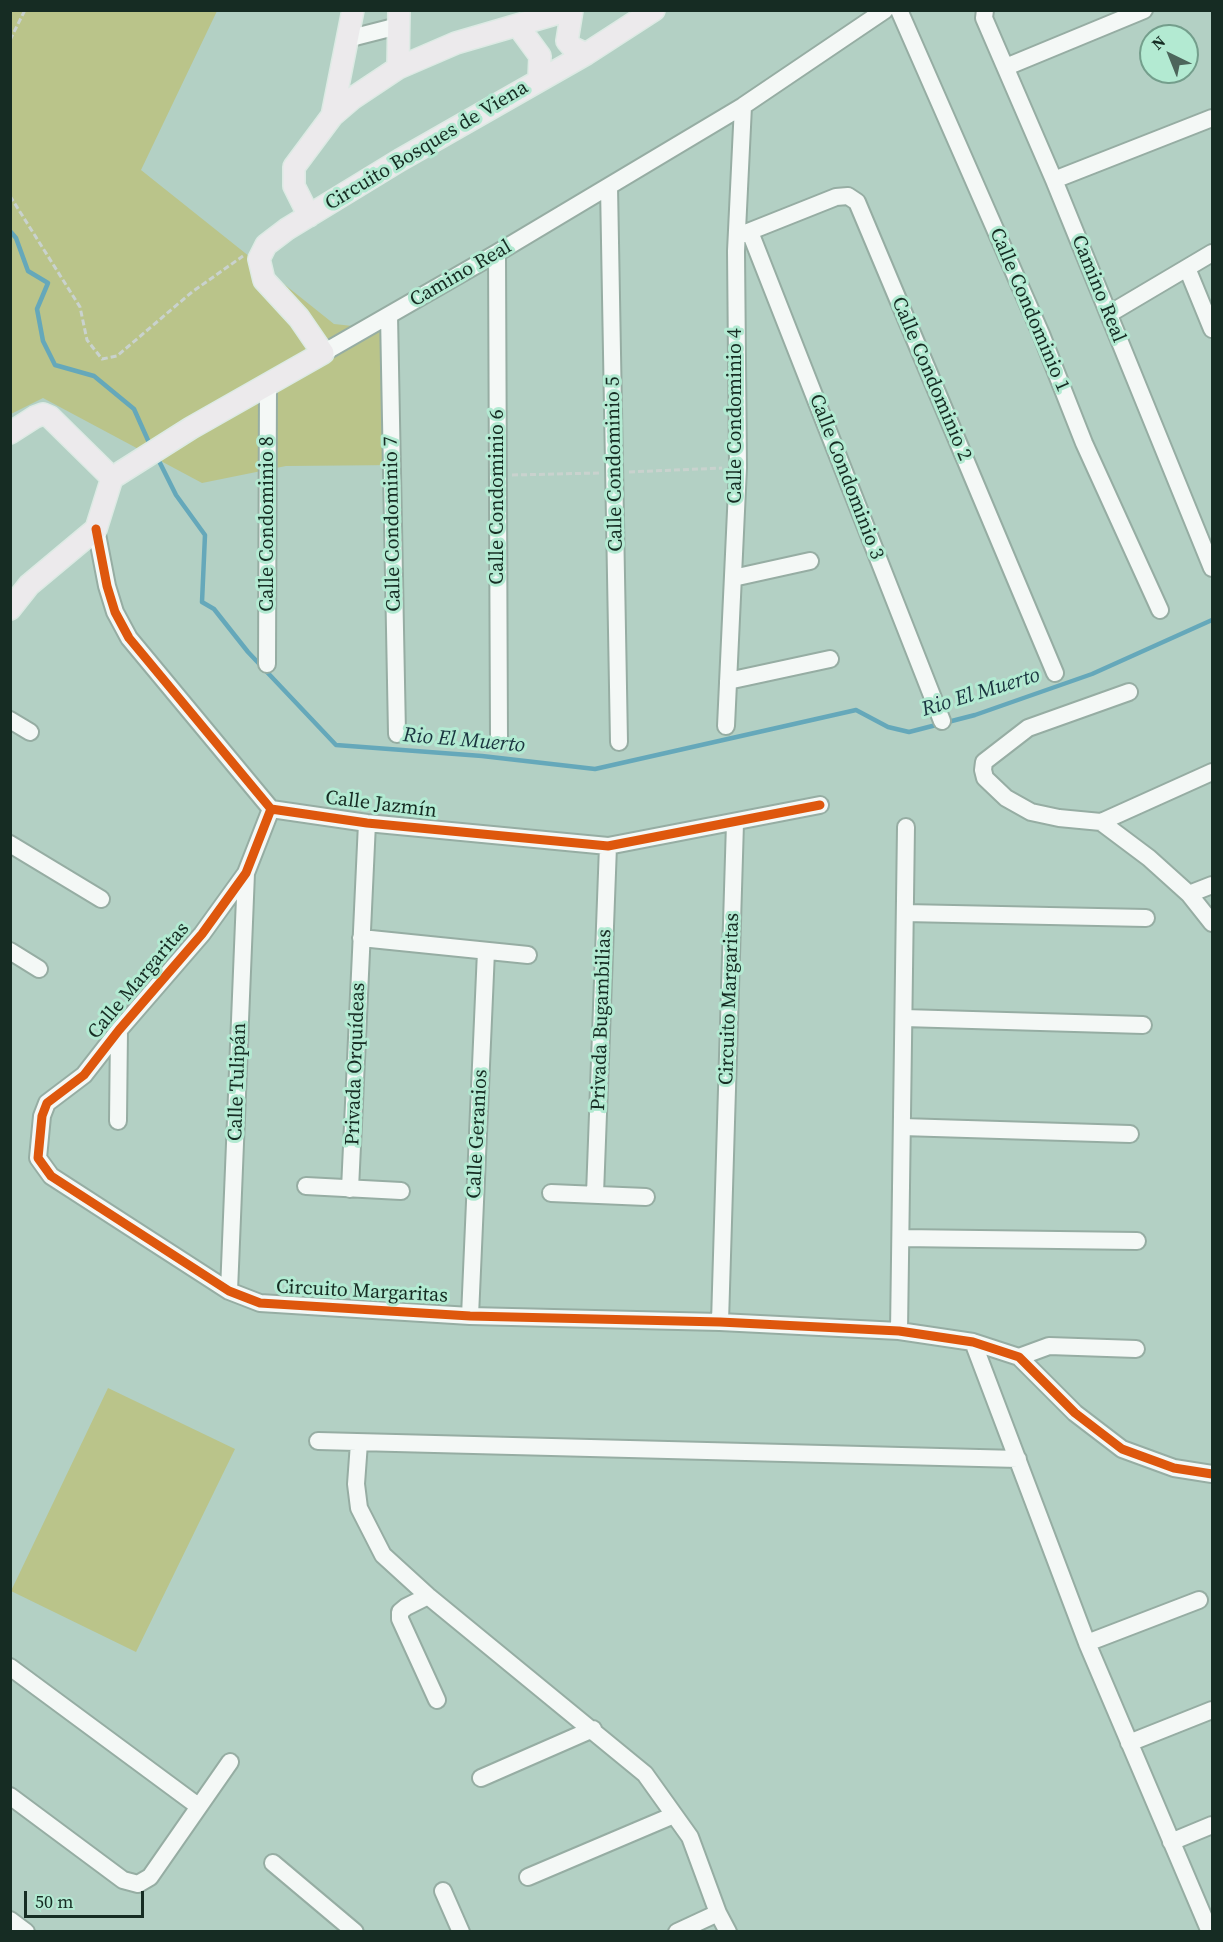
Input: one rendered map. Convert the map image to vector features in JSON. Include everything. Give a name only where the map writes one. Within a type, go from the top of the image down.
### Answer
[{"type":"main road","points":[[332,116],[353,10]]},
{"type":"main road","points":[[570,10],[567,41],[573,48],[586,54]]},
{"type":"main road","name":"Circuito Bosques de Viena","points":[[570,10],[456,43],[398,68],[353,98],[332,116],[294,167],[294,186],[309,216],[539,79],[586,54],[654,10]]},
{"type":"main road","points":[[398,18],[398,68]]},
{"type":"main road","points":[[518,26],[540,56],[539,79]]},
{"type":"main road","points":[[309,216],[266,245],[259,259],[264,279],[298,318],[323,353]]},
{"type":"main road","name":"Camino Real","points":[[117,476],[191,428],[323,353]]},
{"type":"main road","points":[[10,433],[43,414],[50,417],[117,476],[96,530],[36,579],[10,609]]},
{"type":"street","name":"Camino Real","points":[[323,353],[497,253],[743,106],[885,10]]},
{"type":"street","name":"Calle Condominio 1","points":[[899,10],[1041,334],[1084,443],[1160,610]]},
{"type":"street","points":[[1006,67],[1144,10]]},
{"type":"street","name":"Camino Real","points":[[985,11],[984,18],[1054,180],[1212,568]]},
{"type":"street","points":[[346,39],[398,18]]},
{"type":"street","name":"Calle Condominio 4","points":[[726,726],[738,468],[736,262],[744,234],[743,106]]},
{"type":"street","points":[[1054,180],[1212,118]]},
{"type":"street","name":"Calle Condominio 5","points":[[609,186],[619,742]]},
{"type":"street","name":"Calle Condominio 2","points":[[744,234],[836,196],[849,195],[857,202],[1055,674]]},
{"type":"street","name":"Calle Condominio 3","points":[[744,234],[942,721]]},
{"type":"street","name":"Calle Condominio 6","points":[[497,253],[499,740]]},
{"type":"street","points":[[1108,314],[1212,253]]},
{"type":"street","points":[[1187,268],[1212,330]]},
{"type":"street","name":"Calle Condominio 7","points":[[389,315],[397,734]]},
{"type":"street","name":"Calle Condominio 8","points":[[267,664],[268,384]]},
{"type":"street","points":[[96,530],[107,586],[115,612],[129,638],[271,809]]},
{"type":"street","points":[[733,578],[810,561]]},
{"type":"street","points":[[728,681],[830,659]]},
{"type":"street","points":[[1129,692],[1028,728],[984,762],[982,770],[985,778],[999,793],[1031,812],[1059,818],[1101,822],[1212,772]]},
{"type":"street","points":[[10,720],[30,732]]},
{"type":"street","name":"Calle Jazmín","points":[[271,809],[367,823],[608,846],[820,805]]},
{"type":"street","name":"Calle Margaritas","points":[[42,1167],[38,1158],[42,1116],[47,1103],[84,1076],[119,1030],[202,934],[246,873],[271,809]]},
{"type":"street","points":[[1101,822],[1149,858],[1189,894],[1212,923]]},
{"type":"street","name":"Privada Orquídeas","points":[[350,1189],[367,823]]},
{"type":"street","name":"Circuito Margaritas","points":[[42,1167],[51,1176],[229,1291],[260,1304],[470,1316],[720,1322],[735,823]]},
{"type":"street","points":[[899,1331],[906,827]]},
{"type":"street","points":[[10,844],[101,899]]},
{"type":"street","name":"Privada Bugambilias","points":[[595,1194],[608,846]]},
{"type":"street","name":"Calle Tulipán","points":[[229,1291],[246,873]]},
{"type":"street","points":[[1189,894],[1212,885]]},
{"type":"street","points":[[905,913],[1146,918]]},
{"type":"street","points":[[361,938],[528,955]]},
{"type":"street","points":[[10,951],[39,969]]},
{"type":"street","name":"Calle Geranios","points":[[470,1316],[486,951]]},
{"type":"street","points":[[904,1018],[1143,1025]]},
{"type":"street","points":[[118,1121],[119,1030]]},
{"type":"street","points":[[902,1127],[1130,1134]]},
{"type":"street","points":[[306,1186],[401,1191]]},
{"type":"street","points":[[551,1193],[646,1197]]},
{"type":"street","points":[[901,1238],[1137,1241]]},
{"type":"street","points":[[720,1322],[899,1331],[973,1342],[1019,1357],[1075,1413],[1122,1449],[1174,1468],[1212,1474]]},
{"type":"street","points":[[973,1342],[1087,1642],[1211,1931]]},
{"type":"street","points":[[1019,1357],[1049,1346],[1136,1349]]},
{"type":"street","points":[[318,1441],[1018,1460]]},
{"type":"street","points":[[359,1443],[356,1484],[359,1508],[383,1555],[428,1596],[593,1729],[645,1774],[690,1837],[718,1913],[728,1932]]},
{"type":"street","points":[[428,1596],[406,1607],[400,1612],[400,1619],[437,1700]]},
{"type":"street","points":[[1087,1642],[1199,1600]]},
{"type":"street","points":[[10,1667],[198,1806]]},
{"type":"street","points":[[1129,1743],[1212,1710]]},
{"type":"street","points":[[482,1778],[593,1729]]},
{"type":"street","points":[[10,1796],[123,1880],[138,1884],[150,1877],[230,1762]]},
{"type":"street","points":[[528,1877],[674,1815]]},
{"type":"street","points":[[1171,1842],[1212,1825]]},
{"type":"street","points":[[273,1863],[355,1932]]},
{"type":"street","points":[[443,1891],[461,1932]]},
{"type":"street","points":[[677,1932],[718,1913]]},
{"type":"street","points":[[10,1920],[26,1932]]},
{"type":"path","points":[[10,40],[25,10]]},
{"type":"path","points":[[10,196],[80,307],[87,340],[102,359],[117,356],[236,259],[266,245]]},
{"type":"green space","points":[[11,11],[217,11],[141,170],[334,324],[399,331],[400,465],[286,466],[202,483],[43,398],[11,414]]},
{"type":"green space","points":[[108,1388],[235,1449],[136,1652],[11,1591]]},
{"type":"waterway","name":"Rio El Muerto","points":[[10,231],[16,238],[28,271],[48,283],[37,309],[43,341],[55,365],[94,376],[134,409],[151,447]]},
{"type":"waterway","name":"Rio El Muerto","points":[[157,457],[176,495],[205,535],[202,602],[214,609],[248,652],[336,745],[482,756],[595,769],[856,710],[888,727],[909,732],[975,715],[1092,674],[1212,620]]},
{"type":"cycle path","points":[[96,529],[107,586],[115,612],[129,638],[271,809],[367,823],[608,846],[820,805]]},
{"type":"cycle path","points":[[271,809],[246,873],[202,934],[119,1030],[84,1075],[47,1103],[42,1116],[38,1158],[51,1176],[229,1291],[260,1303],[470,1316],[720,1322],[899,1331],[973,1342],[1019,1357],[1075,1413],[1122,1449],[1174,1468],[1212,1474]]}]
